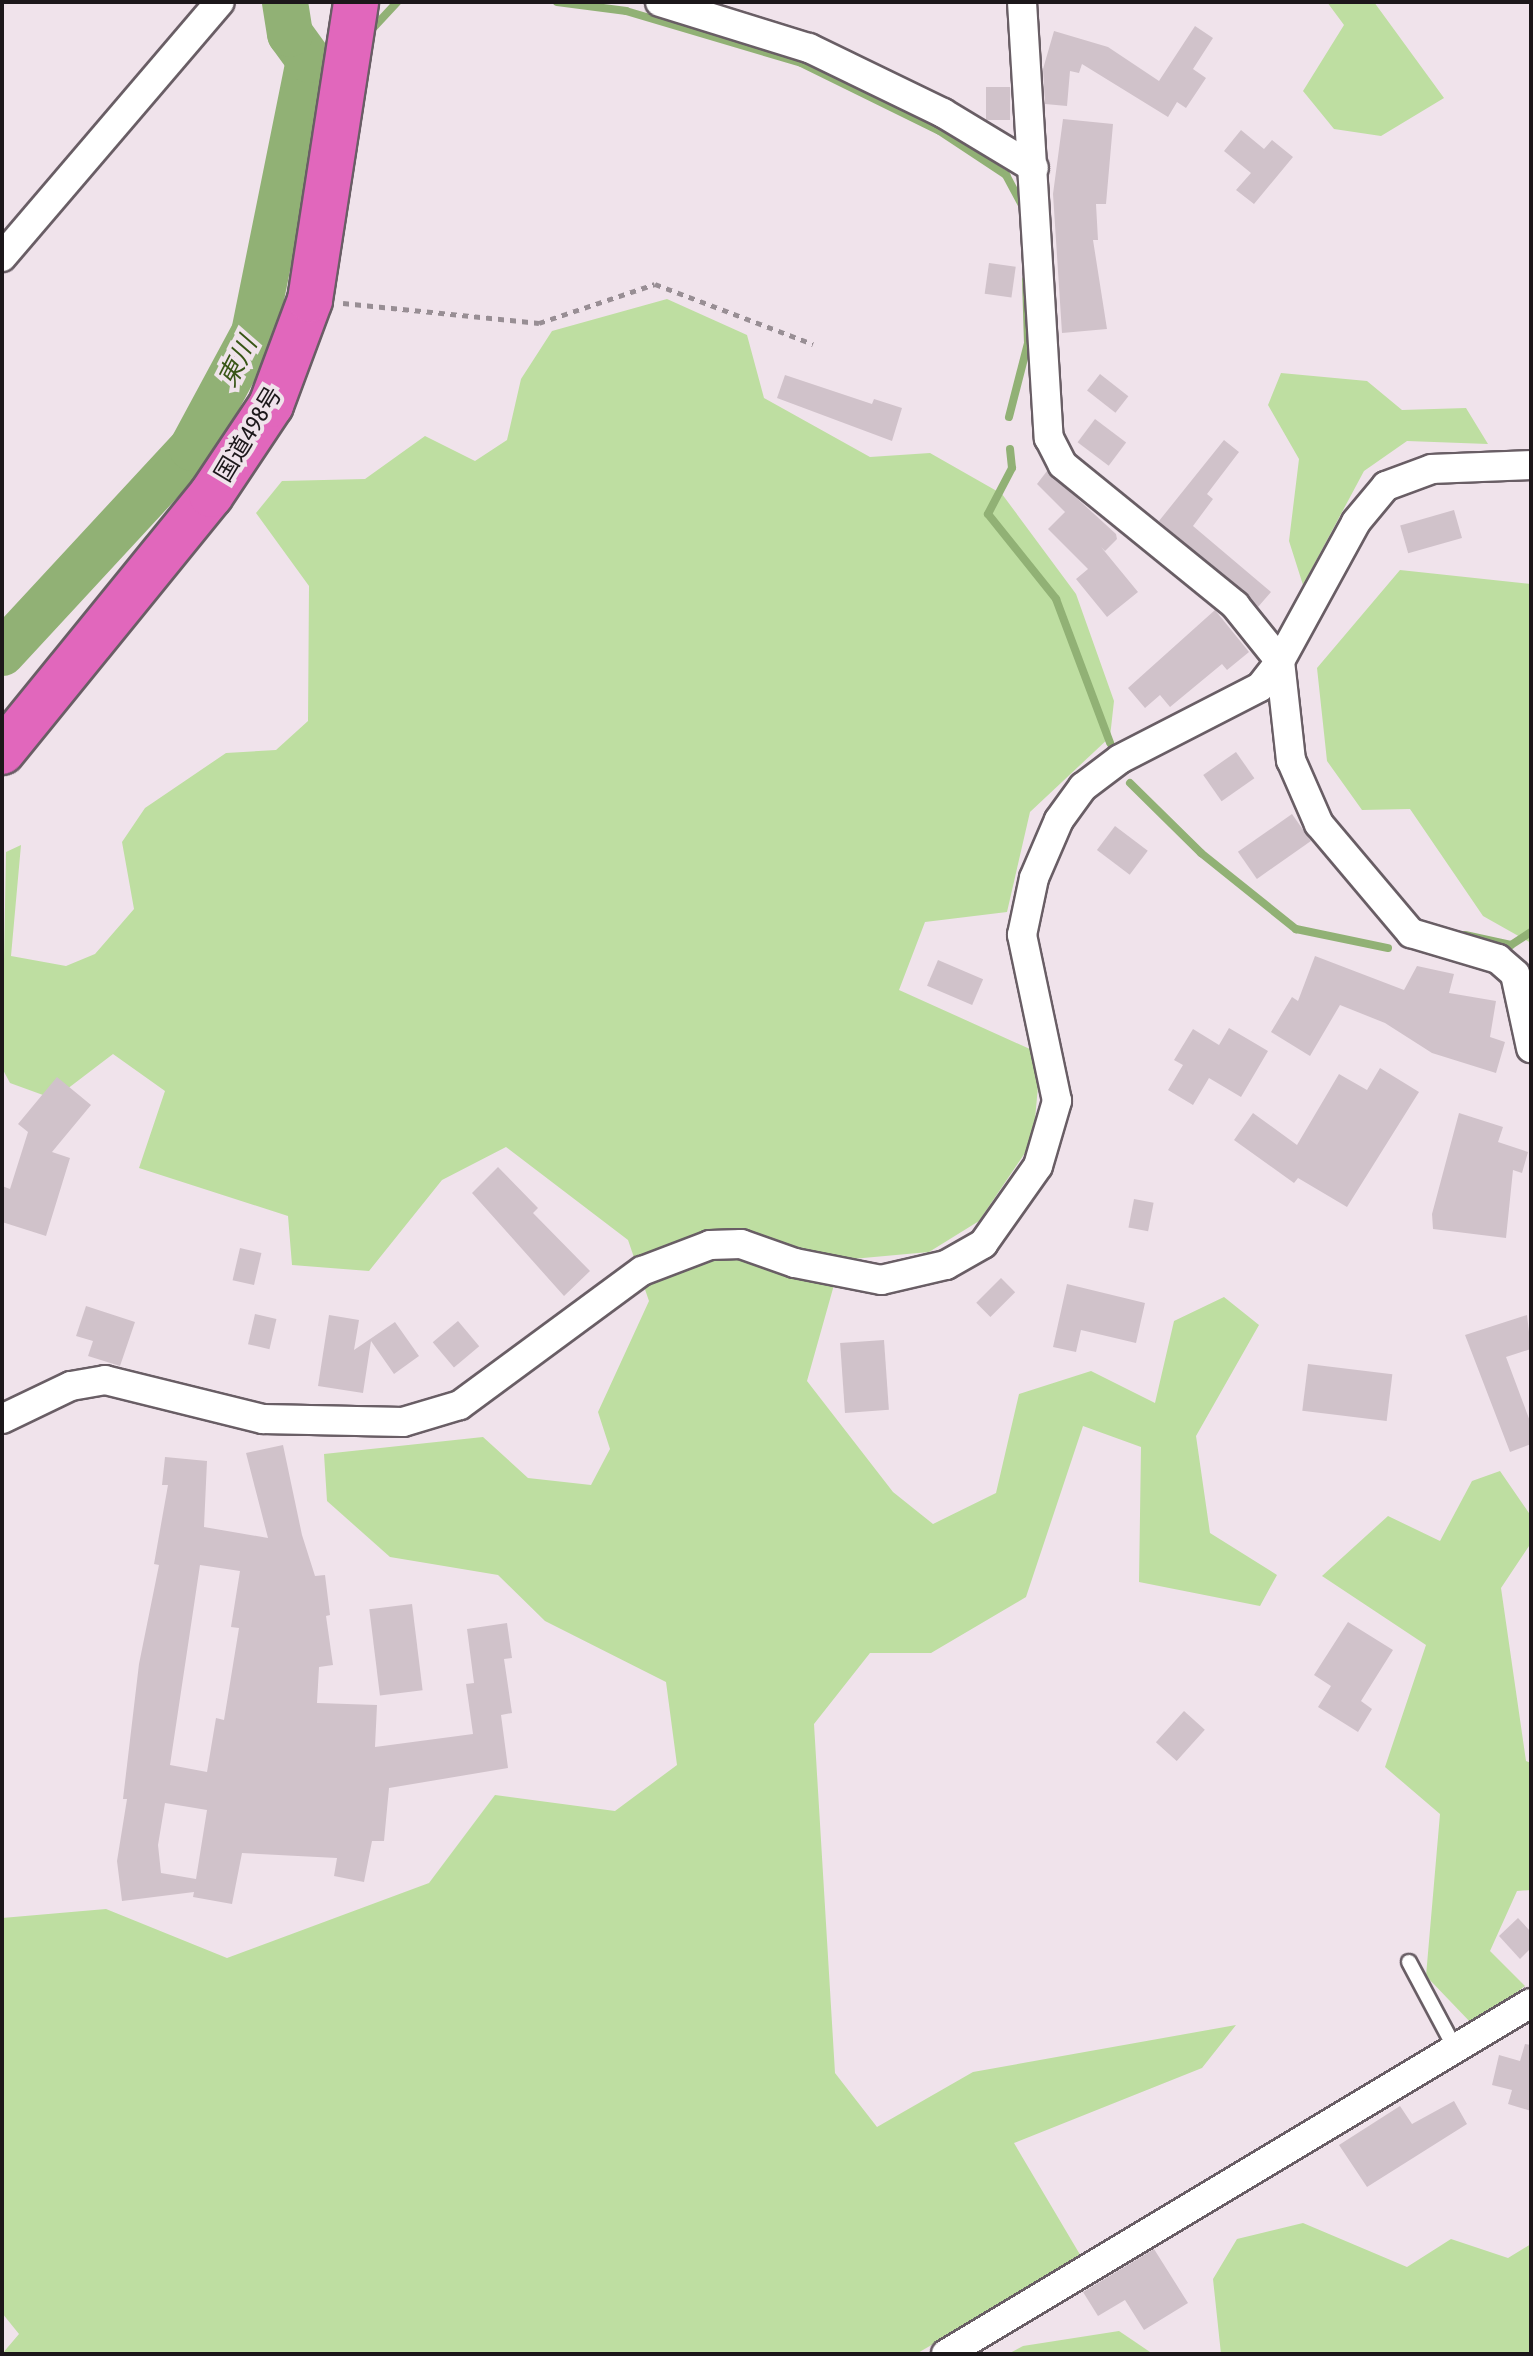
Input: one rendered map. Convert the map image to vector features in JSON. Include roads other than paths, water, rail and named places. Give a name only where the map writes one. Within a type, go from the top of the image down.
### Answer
[{"type":"highway","name":"国道498号","points":[[2,752],[211,495],[271,405],[310,300],[356,2]]},
{"type":"street","points":[[2,257],[220,2]]},
{"type":"street","points":[[660,2],[809,48],[943,113],[1034,168]]},
{"type":"street","points":[[1022,2],[1049,438],[1063,465],[1235,605],[1280,661],[1291,760],[1319,824],[1411,933],[1498,959],[1515,974],[1531,1048]]},
{"type":"street","points":[[2,1419],[71,1386],[105,1380],[263,1419],[403,1422],[460,1405],[642,1271],[710,1245],[741,1244],[795,1263],[881,1280],[946,1265],[983,1244],[1038,1166],[1057,1101],[1022,935],[1034,878],[1059,820],[1083,787],[1120,759],[1260,687],[1280,661],[1356,522],[1386,486],[1432,469],[1531,465]]},
{"type":"street","points":[[946,2354],[1531,2003]]},
{"type":"lane","points":[[1409,1962],[1455,2048]]},
{"type":"waterway","name":"東川","points":[[2,653],[192,448],[254,333],[309,60],[290,34],[285,2]]},
{"type":"waterway","points":[[374,27],[397,2]]},
{"type":"waterway","points":[[557,2],[626,11],[801,63],[938,130],[1006,175],[1023,207]]},
{"type":"waterway","points":[[1009,417],[1028,343],[1026,280]]},
{"type":"waterway","points":[[1010,449],[1012,468],[988,514],[1056,599],[1110,743]]},
{"type":"waterway","points":[[1130,783],[1201,853],[1296,929],[1388,948]]},
{"type":"waterway","points":[[1465,935],[1511,945],[1531,932]]}]
